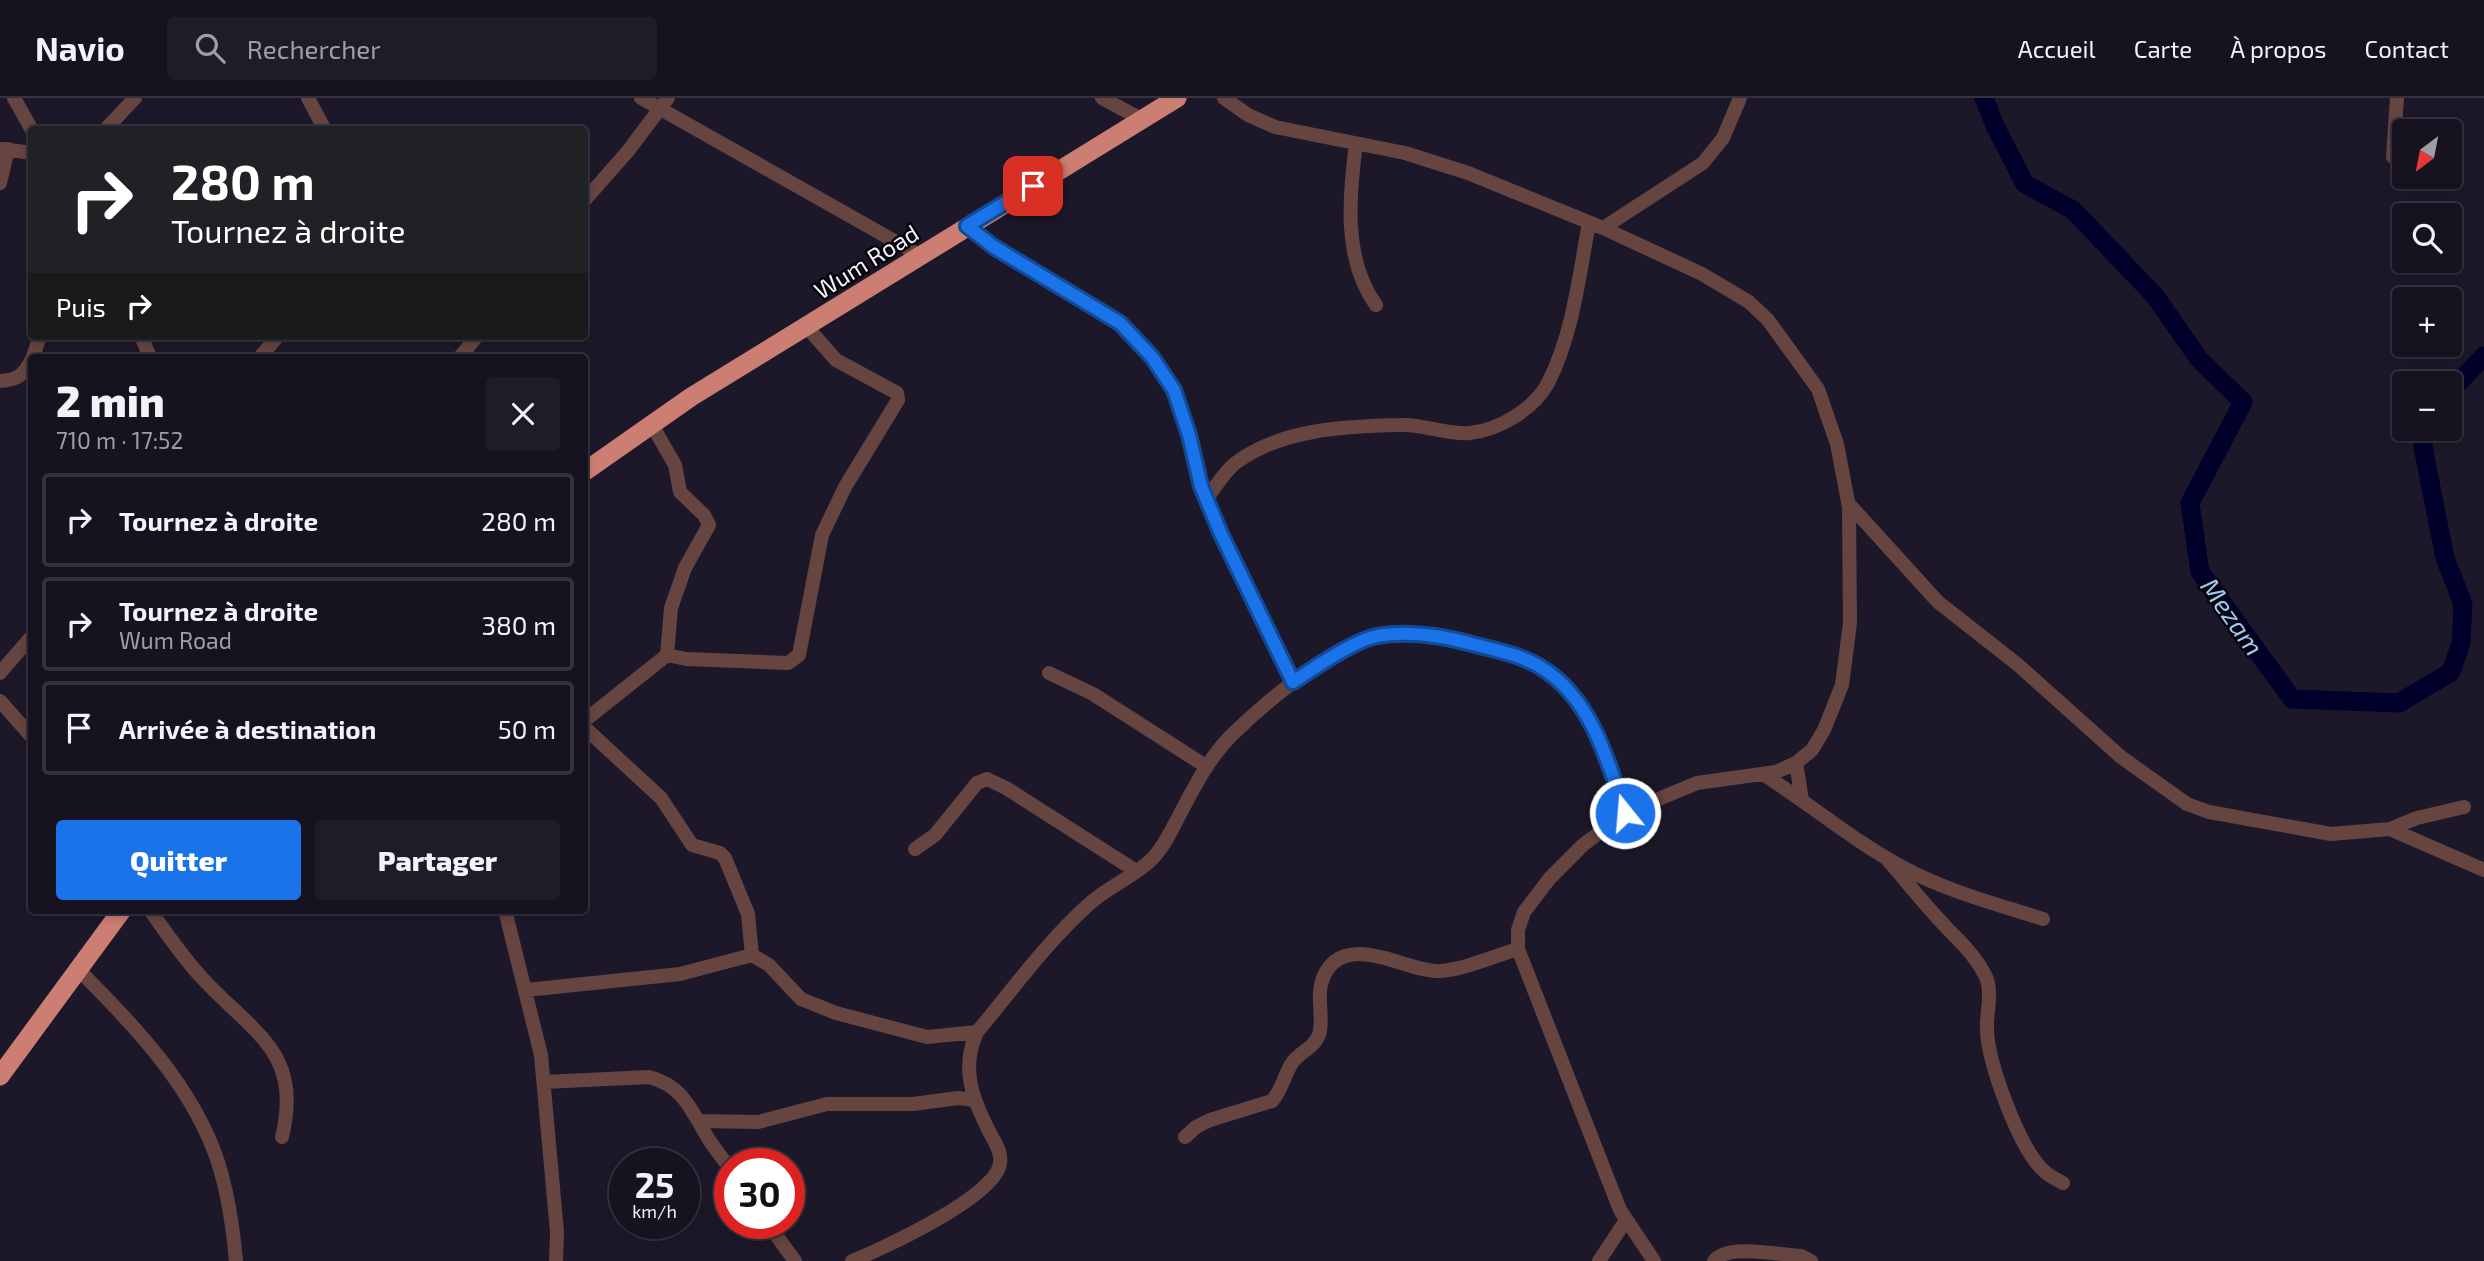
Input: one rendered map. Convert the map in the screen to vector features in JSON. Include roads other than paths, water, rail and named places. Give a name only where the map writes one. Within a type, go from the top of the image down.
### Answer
[{"type":"highway","name":"Wum Road","points":[[588,469],[807,326],[1177,98]]},
{"type":"highway","points":[[0,1076],[119,914]]},
{"type":"street","points":[[14,98],[30,126]]},
{"type":"street","points":[[109,126],[135,98]]},
{"type":"street","points":[[309,98],[323,126]]},
{"type":"street","points":[[641,98],[664,104],[921,256]]},
{"type":"street","points":[[1102,98],[1143,120]]},
{"type":"street","points":[[1224,98],[1248,115],[1275,127],[1405,153],[1468,173],[1603,228],[1702,274],[1749,302],[1768,320],[1818,389],[1837,444],[1848,503],[1850,623],[1842,685],[1824,730],[1812,750],[1796,763],[1776,772],[1698,783],[1625,813],[1583,845],[1550,878],[1524,912],[1518,930],[1518,949],[1626,1220],[1654,1261]]},
{"type":"street","points":[[1603,228],[1703,163],[1723,138],[1740,98]]},
{"type":"street","points":[[2396,119],[2397,98]]},
{"type":"street","points":[[588,196],[664,104]]},
{"type":"street","points":[[1356,144],[1349,191],[1351,226],[1362,286],[1376,305]]},
{"type":"street","points":[[0,183],[4,149],[28,152]]},
{"type":"street","points":[[1206,499],[1235,463],[1259,449],[1292,436],[1341,429],[1404,425],[1469,433],[1496,426],[1527,409],[1548,384],[1568,329],[1589,223]]},
{"type":"street","points":[[967,226],[994,247],[1120,323],[1137,339],[1174,390],[1206,499],[1293,682]]},
{"type":"street","points":[[667,655],[685,659],[788,663],[799,655],[822,535],[845,486],[898,400],[897,393],[836,360],[807,326]]},
{"type":"street","points":[[263,354],[275,340]]},
{"type":"street","points":[[462,354],[474,340]]},
{"type":"street","points":[[0,381],[13,380],[24,374],[28,366]]},
{"type":"street","points":[[588,718],[667,655],[671,608],[685,568],[709,525],[704,515],[680,492],[675,465],[652,425]]},
{"type":"street","points":[[1848,503],[1938,602],[2017,664],[2121,757],[2162,789],[2187,804],[2208,812],[2331,834],[2390,829],[2417,818],[2464,807]]},
{"type":"street","points":[[852,1261],[885,1247],[948,1212],[977,1194],[999,1171],[1001,1160],[998,1148],[973,1095],[967,1066],[977,1032],[1062,929],[1091,902],[1154,858],[1207,767],[1234,733],[1293,682],[1329,659],[1376,636],[1421,635],[1501,651],[1543,668],[1566,689],[1594,726],[1625,813]]},
{"type":"street","points":[[0,673],[28,641]]},
{"type":"street","points":[[1049,673],[1093,694],[1207,767]]},
{"type":"street","points":[[0,701],[28,732]]},
{"type":"street","points":[[588,731],[661,798],[692,845],[720,853],[725,858],[748,914],[752,955]]},
{"type":"street","points":[[1796,763],[1802,800]]},
{"type":"street","points":[[1763,774],[1833,825],[1886,858],[1974,898],[2043,919]]},
{"type":"street","points":[[915,849],[935,835],[978,783],[987,779],[1006,788],[1136,871]]},
{"type":"street","points":[[2390,829],[2484,870]]},
{"type":"street","points":[[1886,858],[1971,952],[1980,966],[1989,988],[1987,1028],[1990,1059],[2000,1088],[2029,1152],[2040,1167],[2063,1183]]},
{"type":"street","points":[[153,914],[204,981],[254,1028],[279,1063],[287,1079],[288,1095],[282,1137]]},
{"type":"street","points":[[507,914],[541,1055],[556,1232],[556,1261]]},
{"type":"street","points":[[1185,1137],[1196,1126],[1267,1104],[1277,1096],[1292,1063],[1317,1040],[1320,1031],[1319,992],[1323,976],[1338,960],[1374,955],[1426,971],[1441,972],[1518,949]]},
{"type":"street","points":[[526,990],[680,974],[752,955],[762,958],[802,999],[836,1013],[927,1037],[977,1032]]},
{"type":"street","points":[[78,969],[140,1032],[185,1093],[217,1160],[232,1216],[236,1261]]},
{"type":"street","points":[[544,1082],[649,1077],[662,1080],[689,1102],[716,1148]]},
{"type":"street","points":[[699,1121],[758,1122],[818,1105],[913,1104],[973,1095]]},
{"type":"street","points":[[1599,1261],[1626,1220]]},
{"type":"street","points":[[779,1239],[795,1261]]},
{"type":"street","points":[[1714,1261],[1718,1255],[1737,1251],[1801,1256],[1811,1261]]},
{"type":"waterway","name":"Mezam","points":[[1984,98],[2025,184],[2073,210],[2155,296],[2199,359],[2243,402],[2190,503],[2200,572],[2292,699],[2399,703],[2451,672],[2461,643],[2463,604],[2445,558],[2423,441]]},
{"type":"waterway","name":"Mezam","points":[[2462,379],[2484,356]]}]
